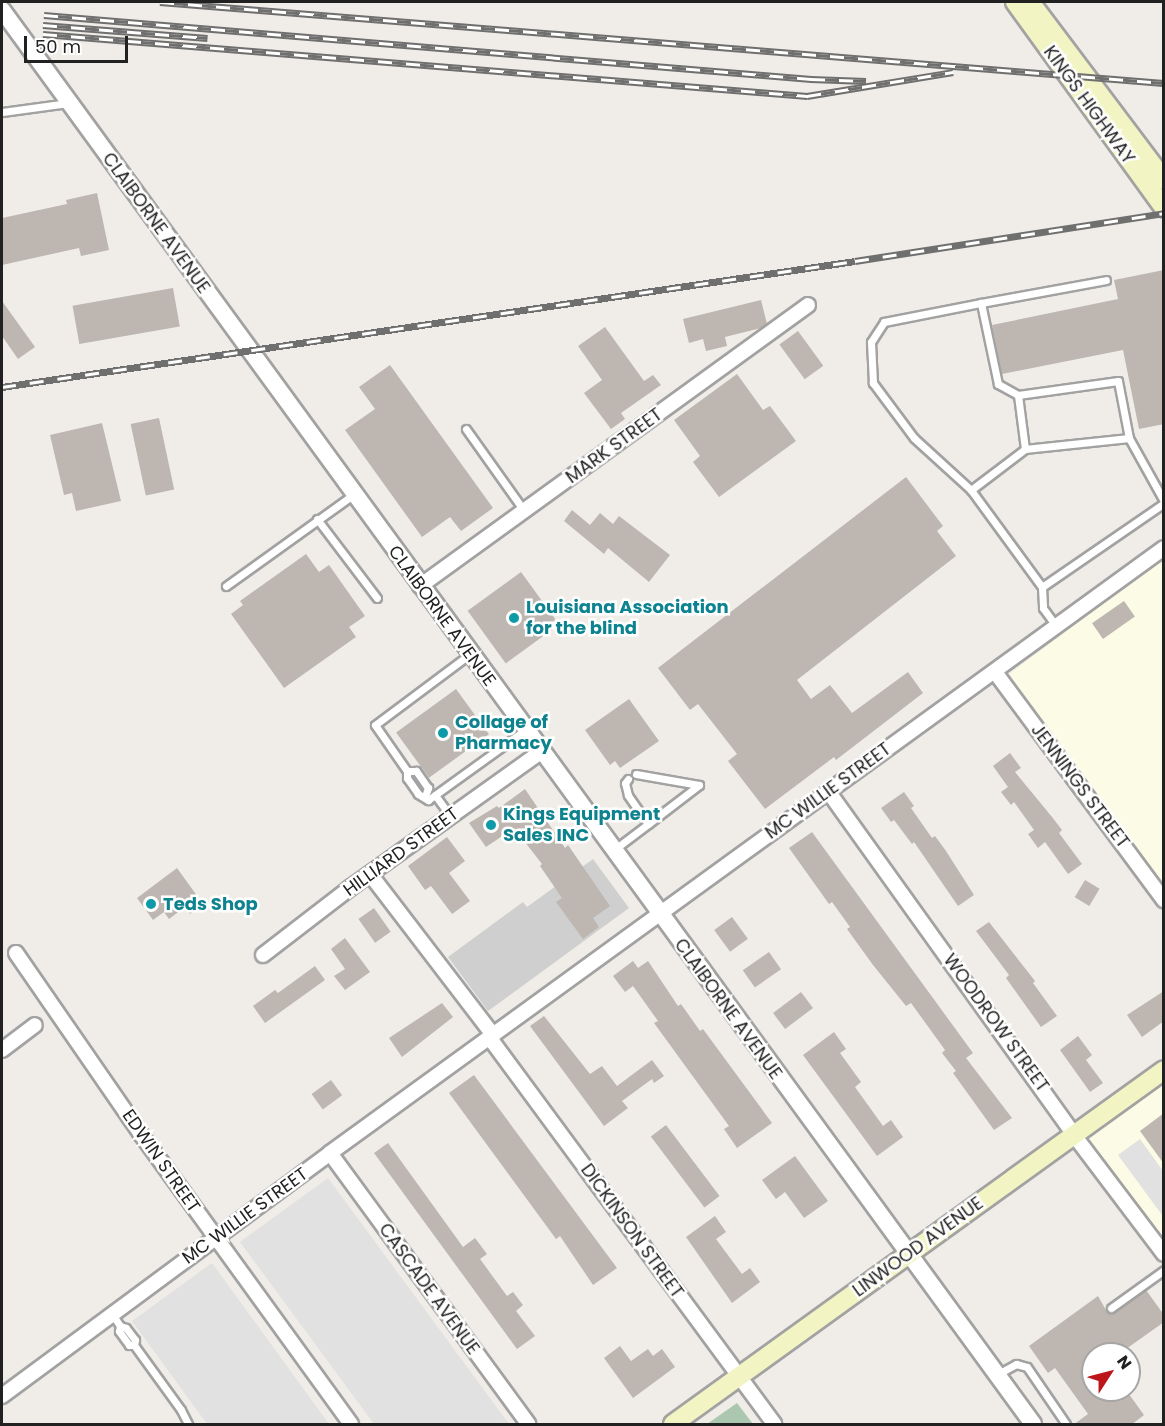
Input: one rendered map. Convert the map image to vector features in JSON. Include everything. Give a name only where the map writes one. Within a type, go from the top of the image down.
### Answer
[{"type":"main road","name":"KINGS HIGHWAY","points":[[1015,2],[1164,208]]},
{"type":"main road","name":"KINGS HIGHWAY","points":[[1030,2],[1164,180]]},
{"type":"main road","name":"LINWOOD AVENUE","points":[[673,1425],[1164,1070]]},
{"type":"street","name":"CLAIBORNE AVENUE","points":[[2,10],[1033,1425]]},
{"type":"street","name":"MARK STREET","points":[[420,586],[808,305]]},
{"type":"street","name":"MC WILLIE STREET","points":[[2,1396],[330,1153],[1164,548]]},
{"type":"street","name":"JENNINGS STREET","points":[[995,672],[1164,900]]},
{"type":"street","name":"HILLIARD STREET","points":[[263,955],[370,874],[541,752]]},
{"type":"street","name":"WOODROW STREET","points":[[828,790],[1074,1135],[1162,1250]]},
{"type":"street","name":"DICKINSON STREET","points":[[370,874],[774,1425]]},
{"type":"street","name":"EDWIN STREET","points":[[16,953],[215,1238],[351,1425]]},
{"type":"street","points":[[2,1050],[35,1025]]},
{"type":"street","name":"CASCADE AVENUE","points":[[330,1153],[528,1425]]},
{"type":"lane","points":[[2,112],[68,103]]},
{"type":"lane","points":[[1056,626],[1044,608],[1042,587],[970,490],[914,438],[873,383],[871,342],[884,322],[1106,280]]},
{"type":"lane","points":[[981,303],[998,384],[1018,394],[1118,381],[1129,438],[1164,502],[1042,587]]},
{"type":"lane","points":[[1018,394],[1025,449]]},
{"type":"lane","points":[[466,429],[525,512]]},
{"type":"lane","points":[[970,490],[1025,449],[1129,438]]},
{"type":"lane","points":[[226,586],[354,494]]},
{"type":"lane","points":[[317,519],[377,598]]},
{"type":"lane","points":[[470,654],[375,725],[407,771],[407,778],[418,794],[425,796],[428,800],[525,730]]},
{"type":"lane","points":[[407,771],[416,771],[428,788],[425,796]]},
{"type":"lane","points":[[613,850],[699,785],[636,774]]},
{"type":"lane","points":[[628,779],[625,783],[628,795],[648,824]]},
{"type":"lane","points":[[435,795],[450,816]]},
{"type":"lane","points":[[1111,1308],[1164,1270]]},
{"type":"lane","points":[[112,1314],[120,1326],[119,1331],[129,1345],[134,1345],[181,1410],[188,1425]]},
{"type":"lane","points":[[996,1375],[1012,1365],[1024,1365],[1066,1425]]},
{"type":"shaded area","points":[[1163,559],[1163,885],[1009,674]]},
{"type":"shaded area","points":[[593,859],[629,908],[488,1011],[448,957],[523,902],[527,907]]},
{"type":"shaded area","points":[[1163,1064],[1163,1239],[1086,1137]]},
{"type":"shaded area","points":[[1140,1139],[1163,1171],[1162,1215],[1118,1155]]},
{"type":"shaded area","points":[[328,1178],[509,1424],[374,1424],[240,1242]]},
{"type":"shaded area","points":[[212,1263],[329,1424],[207,1424],[132,1321]]},
{"type":"shaded area","points":[[737,1403],[753,1424],[707,1424]]},
{"type":"building","points":[[97,193],[109,250],[81,256],[79,248],[2,265],[2,218],[67,204],[66,200]]},
{"type":"building","points":[[1164,270],[1164,424],[1139,429],[1123,350],[1002,374],[992,325],[1118,299],[1114,280]]},
{"type":"building","points":[[173,288],[180,326],[79,344],[73,306]]},
{"type":"building","points":[[761,300],[767,324],[761,328],[725,337],[727,346],[706,351],[703,339],[689,343],[683,319]]},
{"type":"building","points":[[2,301],[35,347],[18,359],[2,336]]},
{"type":"building","points":[[605,327],[644,381],[653,375],[661,385],[621,413],[625,419],[611,429],[584,393],[602,380],[578,346]]},
{"type":"building","points":[[798,331],[823,366],[805,379],[779,345]]},
{"type":"building","points":[[390,365],[493,508],[461,531],[450,517],[422,537],[345,430],[375,409],[359,387]]},
{"type":"building","points":[[737,374],[763,410],[770,406],[796,441],[719,497],[693,462],[700,456],[674,420]]},
{"type":"building","points":[[159,418],[174,489],[146,495],[131,424]]},
{"type":"building","points":[[102,423],[121,501],[76,511],[72,493],[64,495],[50,435]]},
{"type":"building","points":[[906,477],[943,526],[937,531],[956,556],[797,680],[811,699],[830,685],[852,713],[908,672],[923,693],[836,760],[834,757],[765,809],[728,761],[737,754],[698,704],[690,710],[658,668]]},
{"type":"building","points":[[572,510],[590,525],[600,513],[613,524],[619,516],[670,555],[649,582],[608,548],[604,554],[564,521]]},
{"type":"building","points":[[306,554],[319,572],[329,565],[365,616],[349,627],[356,637],[284,688],[231,614],[243,605],[240,601]]},
{"type":"building","name":"Louisiana Association for the blind","points":[[521,572],[559,625],[506,663],[468,611]]},
{"type":"building","points":[[1124,601],[1135,617],[1103,639],[1092,623]]},
{"type":"building","name":"Collage of Pharmacy","points":[[456,689],[489,734],[429,778],[396,732]]},
{"type":"building","points":[[629,699],[659,741],[620,768],[615,761],[610,765],[585,730]]},
{"type":"building","points":[[1010,753],[1021,768],[1015,772],[1062,830],[1059,833],[1082,864],[1068,874],[1045,842],[1038,848],[1028,834],[1034,830],[1014,802],[1011,805],[1001,792],[1008,787],[993,766]]},
{"type":"building","points":[[525,789],[565,848],[568,845],[610,906],[593,918],[599,927],[583,939],[556,902],[562,898],[540,866],[542,864],[514,828],[486,847],[469,823],[497,806],[499,808]]},
{"type":"building","points":[[904,792],[914,806],[911,808],[932,838],[935,836],[946,851],[974,895],[958,906],[914,842],[912,844],[894,820],[891,822],[881,808]]},
{"type":"building","points":[[812,832],[973,1053],[966,1058],[1012,1118],[994,1130],[953,1073],[956,1071],[942,1053],[945,1050],[911,1003],[906,1006],[873,965],[847,929],[850,927],[832,902],[829,904],[789,848]]},
{"type":"building","points":[[447,837],[465,861],[449,873],[470,901],[452,914],[431,886],[425,890],[408,866]]},
{"type":"building","points":[[177,868],[203,904],[190,914],[185,907],[169,919],[164,912],[153,920],[137,898]]},
{"type":"building","points":[[1085,880],[1100,889],[1089,906],[1075,897]]},
{"type":"building","points":[[374,908],[391,932],[375,943],[358,919]]},
{"type":"building","points":[[732,917],[748,939],[730,952],[714,930]]},
{"type":"building","points":[[989,922],[1035,981],[1033,983],[1057,1016],[1041,1027],[1006,978],[1009,975],[976,931]]},
{"type":"building","points":[[345,938],[370,972],[345,990],[334,976],[345,969],[331,949]]},
{"type":"building","points":[[769,952],[781,969],[755,988],[743,970]]},
{"type":"building","points":[[633,961],[638,968],[648,961],[678,1006],[681,1004],[700,1031],[703,1029],[772,1123],[737,1148],[724,1129],[729,1126],[654,1023],[658,1021],[633,986],[625,992],[613,976]]},
{"type":"building","points":[[315,966],[325,980],[265,1023],[253,1006],[275,990],[278,993]]},
{"type":"building","points":[[1164,991],[1164,1021],[1142,1037],[1127,1015]]},
{"type":"building","points":[[801,992],[813,1008],[785,1029],[773,1013]]},
{"type":"building","points":[[442,1003],[453,1017],[402,1057],[389,1038]]},
{"type":"building","points":[[544,1016],[590,1074],[602,1066],[617,1086],[652,1060],[664,1076],[654,1083],[652,1079],[622,1101],[628,1108],[604,1126],[530,1026]]},
{"type":"building","points":[[834,1032],[846,1049],[840,1053],[861,1082],[855,1087],[883,1126],[891,1120],[903,1137],[877,1156],[803,1055]]},
{"type":"building","points":[[1078,1036],[1092,1055],[1086,1060],[1103,1083],[1090,1092],[1060,1050]]},
{"type":"building","points":[[474,1075],[617,1268],[593,1285],[560,1236],[556,1239],[449,1093]]},
{"type":"building","points":[[331,1080],[342,1095],[323,1109],[312,1094]]},
{"type":"building","points":[[1164,1113],[1164,1164],[1140,1131]]},
{"type":"building","points":[[666,1125],[720,1196],[704,1208],[651,1136]]},
{"type":"building","points":[[388,1143],[463,1247],[475,1238],[487,1254],[480,1259],[507,1296],[513,1292],[523,1305],[516,1311],[535,1336],[517,1349],[374,1153]]},
{"type":"building","points":[[795,1156],[828,1201],[804,1218],[785,1192],[776,1199],[762,1180]]},
{"type":"building","points":[[715,1216],[726,1232],[716,1239],[742,1274],[750,1268],[760,1282],[732,1303],[686,1237]]},
{"type":"building","points":[[1146,1290],[1164,1315],[1164,1322],[1136,1342],[1081,1342],[1081,1402],[1135,1402],[1144,1415],[1131,1425],[1073,1425],[1088,1414],[1055,1368],[1048,1373],[1029,1346],[1098,1296],[1107,1312],[1112,1313]]},
{"type":"building","points":[[620,1346],[631,1361],[648,1349],[653,1356],[662,1349],[675,1367],[633,1398],[604,1358]]},
{"type":"railway","points":[[160,2],[1164,83]]},
{"type":"railway","points":[[44,15],[811,79],[866,81]]},
{"type":"railway","points":[[43,25],[207,38]]},
{"type":"railway","points":[[43,34],[807,96],[953,72]]},
{"type":"railway","points":[[2,387],[1164,213]]},
{"type":"place","name":"Louisiana Association for the blind","points":[[514,618]]},
{"type":"place","name":"Collage of Pharmacy","points":[[443,733]]},
{"type":"place","name":"Kings Equipment Sales INC","points":[[491,825]]},
{"type":"place","name":"Teds Shop","points":[[151,904]]}]
